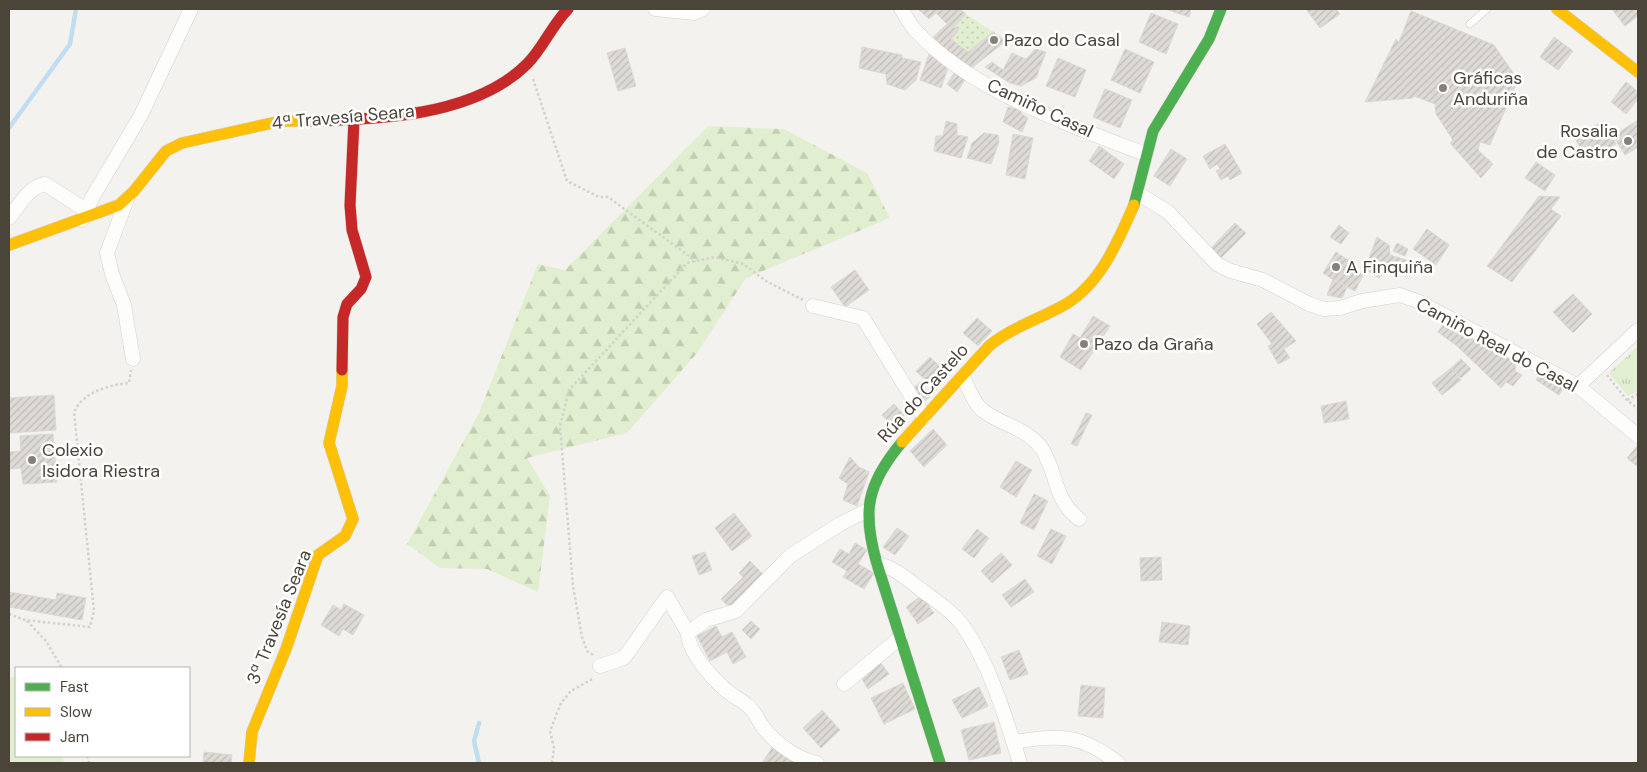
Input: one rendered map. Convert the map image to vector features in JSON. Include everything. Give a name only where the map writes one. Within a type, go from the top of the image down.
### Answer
[{"type":"street","points":[[9,218],[28,193],[37,186],[45,184],[84,215],[141,115],[191,9]]},
{"type":"street","name":"4ª Travesía Seara","points":[[10,239],[119,204],[127,199],[166,151],[182,143],[280,120],[354,120],[400,115],[451,105],[510,78],[528,63],[567,9]]},
{"type":"street","points":[[655,9],[694,13],[703,9]]},
{"type":"street","name":"Camiño Casal","points":[[901,9],[915,31],[950,60],[1001,94],[1145,154]]},
{"type":"street","name":"Rúa do Castelo","points":[[940,763],[873,549],[868,510],[874,486],[885,462],[993,342],[1071,302],[1090,286],[1104,266],[1138,194],[1145,154],[1154,130],[1204,46],[1219,18],[1221,9]]},
{"type":"street","points":[[1557,9],[1638,72]]},
{"type":"street","name":"3ª Travesía Seara","points":[[249,763],[252,732],[286,649],[318,555],[329,545],[347,535],[352,528],[353,519],[329,443],[342,386],[343,316],[347,304],[361,289],[366,277],[352,230],[350,205],[354,120]]},
{"type":"street","name":"Camiño Real do Casal","points":[[1138,194],[1168,212],[1217,264],[1231,271],[1263,280],[1309,304],[1324,309],[1400,295],[1417,301],[1476,330],[1578,386],[1638,436]]},
{"type":"street","points":[[127,199],[107,253],[112,274],[124,305],[133,359]]},
{"type":"street","points":[[813,306],[863,318],[924,417]]},
{"type":"street","points":[[1578,386],[1638,330]]},
{"type":"street","points":[[962,377],[982,410],[1022,431],[1036,441],[1043,450],[1061,499],[1070,512],[1079,519]]},
{"type":"street","points":[[688,633],[706,620],[736,611],[790,556],[840,524],[868,510]]},
{"type":"street","points":[[878,564],[891,567],[948,610],[962,625],[980,658],[1020,763]]},
{"type":"street","points":[[600,666],[624,658],[667,597],[688,633],[688,639],[698,658],[714,678],[731,694],[749,706],[765,729],[780,744],[809,762],[817,763]]},
{"type":"street","points":[[844,684],[901,637]]},
{"type":"street","points":[[1013,742],[1043,737],[1073,738],[1100,749],[1118,763]]},
{"type":"lane","points":[[1470,24],[1487,9]]},
{"type":"path","points":[[528,63],[567,181],[599,196],[608,196],[696,261]]},
{"type":"path","points":[[552,763],[554,748],[550,731],[561,704],[571,691],[596,677],[600,666],[596,658],[587,651],[582,636],[573,586],[560,426],[569,390],[687,263],[715,257],[743,264],[766,281],[813,306]]},
{"type":"path","points":[[9,614],[26,620],[90,627],[94,611],[74,412],[79,402],[88,396],[112,385],[129,382],[133,359]]},
{"type":"path","points":[[1600,366],[1628,400],[1638,409]]},
{"type":"path","points":[[1628,400],[1638,394]]},
{"type":"path","points":[[26,620],[46,641],[61,667]]},
{"type":"green space","points":[[966,14],[993,32],[968,52],[951,39],[959,31],[954,27]]},
{"type":"green space","points":[[708,126],[784,129],[867,173],[890,218],[746,278],[697,353],[627,433],[527,458],[550,496],[538,592],[487,569],[440,568],[407,544],[479,413],[538,264],[565,270]]},
{"type":"green space","points":[[1638,346],[1638,391],[1628,396],[1609,373]]},
{"type":"green space","points":[[15,676],[15,757],[62,757],[64,763],[9,763],[9,678]]},
{"type":"building","name":"Pazo do Casal","points":[[918,9],[960,9],[966,14],[954,27],[959,30],[951,39],[968,52],[993,32],[1006,41],[969,70],[932,38],[947,24],[936,13],[929,19]]},
{"type":"building","points":[[1165,9],[1191,9],[1189,17]]},
{"type":"building","points":[[1306,9],[1336,9],[1340,14],[1320,28]]},
{"type":"building","points":[[1612,9],[1638,9],[1638,16],[1625,26]]},
{"type":"building","name":"Gráficas Anduriña","points":[[1411,11],[1494,45],[1518,80],[1490,145],[1480,142],[1478,150],[1493,164],[1481,178],[1450,143],[1453,140],[1436,114],[1435,104],[1414,96],[1413,98],[1365,102],[1396,39],[1399,42]]},
{"type":"building","points":[[1151,13],[1178,24],[1166,54],[1139,42]]},
{"type":"building","points":[[1554,37],[1573,51],[1558,70],[1540,57]]},
{"type":"building","points":[[862,47],[902,55],[902,58],[921,62],[916,80],[905,90],[887,84],[886,74],[859,68]]},
{"type":"building","points":[[625,48],[636,86],[618,91],[607,53]]},
{"type":"building","points":[[1035,49],[1046,52],[1036,78],[1021,86],[1010,83],[985,67],[992,62],[1003,70],[1012,53],[1026,59]]},
{"type":"building","points":[[1125,49],[1154,62],[1140,93],[1111,80]]},
{"type":"building","points":[[929,54],[950,62],[941,88],[920,80]]},
{"type":"building","points":[[1058,58],[1086,70],[1075,97],[1046,86]]},
{"type":"building","points":[[956,70],[967,77],[957,92],[947,84]]},
{"type":"building","points":[[1626,82],[1638,92],[1638,99],[1626,114],[1611,102]]},
{"type":"building","points":[[1105,89],[1132,100],[1120,128],[1093,117]]},
{"type":"building","points":[[1008,107],[1022,109],[1021,113],[1028,118],[1022,132],[1003,122]]},
{"type":"building","name":"Rosalia de Castro","points":[[1638,120],[1638,147],[1625,155],[1613,136]]},
{"type":"building","points":[[946,121],[957,124],[957,135],[968,137],[961,158],[934,151],[936,136],[943,136]]},
{"type":"building","points":[[1603,121],[1609,132],[1581,149],[1574,137]]},
{"type":"building","points":[[1609,132],[1616,144],[1594,157],[1587,145]]},
{"type":"building","points":[[984,133],[998,135],[999,142],[991,164],[967,158],[972,143]]},
{"type":"building","points":[[1013,134],[1033,138],[1025,179],[1006,175]]},
{"type":"building","points":[[1225,144],[1242,173],[1230,180],[1228,176],[1221,180],[1216,171],[1220,169],[1217,164],[1210,169],[1203,156]]},
{"type":"building","points":[[1099,146],[1124,164],[1114,179],[1089,161]]},
{"type":"building","points":[[1171,149],[1187,159],[1170,186],[1154,176]]},
{"type":"building","points":[[1536,162],[1555,175],[1545,191],[1525,178]]},
{"type":"building","points":[[1539,196],[1560,197],[1551,209],[1561,216],[1512,282],[1487,266]]},
{"type":"building","points":[[1235,223],[1246,233],[1221,258],[1211,248]]},
{"type":"building","points":[[1339,225],[1349,233],[1341,244],[1330,237]]},
{"type":"building","points":[[1427,229],[1449,245],[1436,265],[1413,249]]},
{"type":"building","points":[[1377,237],[1389,245],[1390,255],[1409,261],[1406,273],[1401,273],[1398,277],[1386,271],[1379,278],[1365,269]]},
{"type":"building","points":[[1397,243],[1408,249],[1405,256],[1393,251]]},
{"type":"building","name":"A Finquiña","points":[[1336,252],[1348,260],[1335,281],[1323,273]]},
{"type":"building","points":[[1348,260],[1351,261],[1350,266],[1357,271],[1347,287],[1335,281]]},
{"type":"building","points":[[855,270],[869,290],[845,307],[831,287]]},
{"type":"building","points":[[1357,271],[1363,275],[1355,291],[1347,287]]},
{"type":"building","points":[[1333,279],[1347,287],[1342,298],[1327,295]]},
{"type":"building","points":[[1573,294],[1592,314],[1573,333],[1553,312]]},
{"type":"building","points":[[1271,312],[1296,341],[1284,349],[1290,358],[1278,364],[1268,346],[1272,344],[1257,324]]},
{"type":"building","name":"Pazo da Graña","points":[[1093,316],[1110,326],[1081,370],[1060,357],[1073,334],[1080,338]]},
{"type":"building","points":[[977,318],[992,331],[978,346],[963,333]]},
{"type":"building","points":[[1444,323],[1483,342],[1516,363],[1515,371],[1522,375],[1513,386],[1506,382],[1501,388],[1457,346],[1438,332]]},
{"type":"building","points":[[930,357],[949,375],[936,390],[916,371]]},
{"type":"building","points":[[1461,359],[1471,369],[1461,378],[1451,368]]},
{"type":"building","points":[[1451,368],[1461,380],[1442,395],[1432,383]]},
{"type":"building","points":[[1542,371],[1565,385],[1559,395],[1536,380]]},
{"type":"building","points":[[920,382],[931,396],[922,403],[911,390]]},
{"type":"building","points":[[54,395],[56,430],[9,433],[9,398]]},
{"type":"building","points":[[1346,401],[1349,419],[1324,423],[1321,406]]},
{"type":"building","points":[[894,404],[904,415],[892,426],[882,415]]},
{"type":"building","points":[[1086,413],[1092,415],[1077,446],[1071,444]]},
{"type":"building","points":[[933,429],[947,445],[924,467],[910,451]]},
{"type":"building","name":"Colexio Isidora Riestra","points":[[53,434],[57,482],[23,484],[21,468],[9,469],[9,452],[21,451],[20,436]]},
{"type":"building","points":[[1638,445],[1638,467],[1627,458]]},
{"type":"building","points":[[850,457],[859,467],[869,472],[857,506],[843,500],[848,484],[839,478]]},
{"type":"building","points":[[1016,461],[1032,470],[1016,497],[1000,487]]},
{"type":"building","points":[[1034,494],[1048,501],[1034,530],[1020,523]]},
{"type":"building","points":[[734,513],[752,536],[732,551],[715,528]]},
{"type":"building","points":[[897,528],[909,536],[895,555],[883,547]]},
{"type":"building","points":[[977,529],[989,538],[974,558],[962,549]]},
{"type":"building","points":[[1051,529],[1066,536],[1052,564],[1037,556]]},
{"type":"building","points":[[855,543],[867,550],[858,564],[874,573],[864,589],[843,577],[847,571],[832,562],[840,549],[849,554]]},
{"type":"building","points":[[705,552],[712,570],[699,575],[692,556]]},
{"type":"building","points":[[1001,553],[1012,565],[992,583],[981,571]]},
{"type":"building","points":[[1161,557],[1162,580],[1141,581],[1140,558]]},
{"type":"building","points":[[750,561],[765,576],[731,609],[721,599],[743,577],[739,573]]},
{"type":"building","points":[[1025,579],[1034,592],[1011,607],[1002,595]]},
{"type":"building","points":[[9,592],[56,600],[57,593],[86,598],[82,620],[9,607]]},
{"type":"building","points":[[921,596],[934,613],[918,624],[906,607]]},
{"type":"building","points":[[344,604],[364,615],[353,635],[343,629],[339,636],[321,625],[333,605],[341,610]]},
{"type":"building","points":[[751,621],[760,629],[751,639],[742,630]]},
{"type":"building","points":[[1162,622],[1190,626],[1188,645],[1159,642]]},
{"type":"building","points":[[716,626],[722,637],[732,632],[746,657],[733,664],[727,652],[710,661],[697,636]]},
{"type":"building","points":[[1019,650],[1028,674],[1010,680],[1001,657]]},
{"type":"building","points":[[880,662],[889,674],[868,689],[860,676]]},
{"type":"building","points":[[903,683],[915,709],[884,724],[871,698]]},
{"type":"building","points":[[1081,685],[1105,688],[1103,718],[1078,716]]},
{"type":"building","points":[[979,687],[988,706],[962,718],[952,700]]},
{"type":"building","points":[[822,710],[840,730],[821,748],[803,728]]},
{"type":"building","points":[[994,722],[1001,753],[969,760],[961,730]]},
{"type":"building","points":[[772,748],[795,763],[762,763]]},
{"type":"building","points":[[204,752],[232,755],[231,763],[203,763]]},
{"type":"waterway","points":[[9,128],[70,44],[76,9]]},
{"type":"waterway","points":[[479,723],[474,741],[479,763]]},
{"type":"traffic: fast","points":[[1134,205],[1153,131],[1209,39],[1221,9]]},
{"type":"traffic: fast","points":[[902,442],[890,457],[874,486],[869,514],[872,546],[940,763]]},
{"type":"traffic: slow","points":[[1557,9],[1638,72]]},
{"type":"traffic: slow","points":[[9,245],[119,205],[134,191],[166,151],[182,143],[281,121],[303,121]]},
{"type":"traffic: slow","points":[[902,442],[989,346],[1017,328],[1066,304],[1089,285],[1115,247],[1134,205]]},
{"type":"traffic: slow","points":[[249,763],[252,732],[286,649],[318,555],[345,536],[353,519],[329,443],[342,386],[342,370]]},
{"type":"traffic: jam","points":[[303,121],[360,119],[422,112],[452,105],[480,95],[505,82],[527,64],[568,9]]},
{"type":"traffic: jam","points":[[342,370],[343,317],[347,304],[361,289],[366,277],[352,230],[350,205],[354,120]]},
{"type":"place","name":"Pazo do Casal","points":[[994,40]]},
{"type":"place","name":"Gráficas Anduriña","points":[[1443,88]]},
{"type":"place","name":"Rosalia de Castro","points":[[1628,141]]},
{"type":"place","name":"A Finquiña","points":[[1336,267]]},
{"type":"place","name":"Pazo da Graña","points":[[1084,344]]},
{"type":"place","name":"Colexio Isidora Riestra","points":[[32,460]]}]
